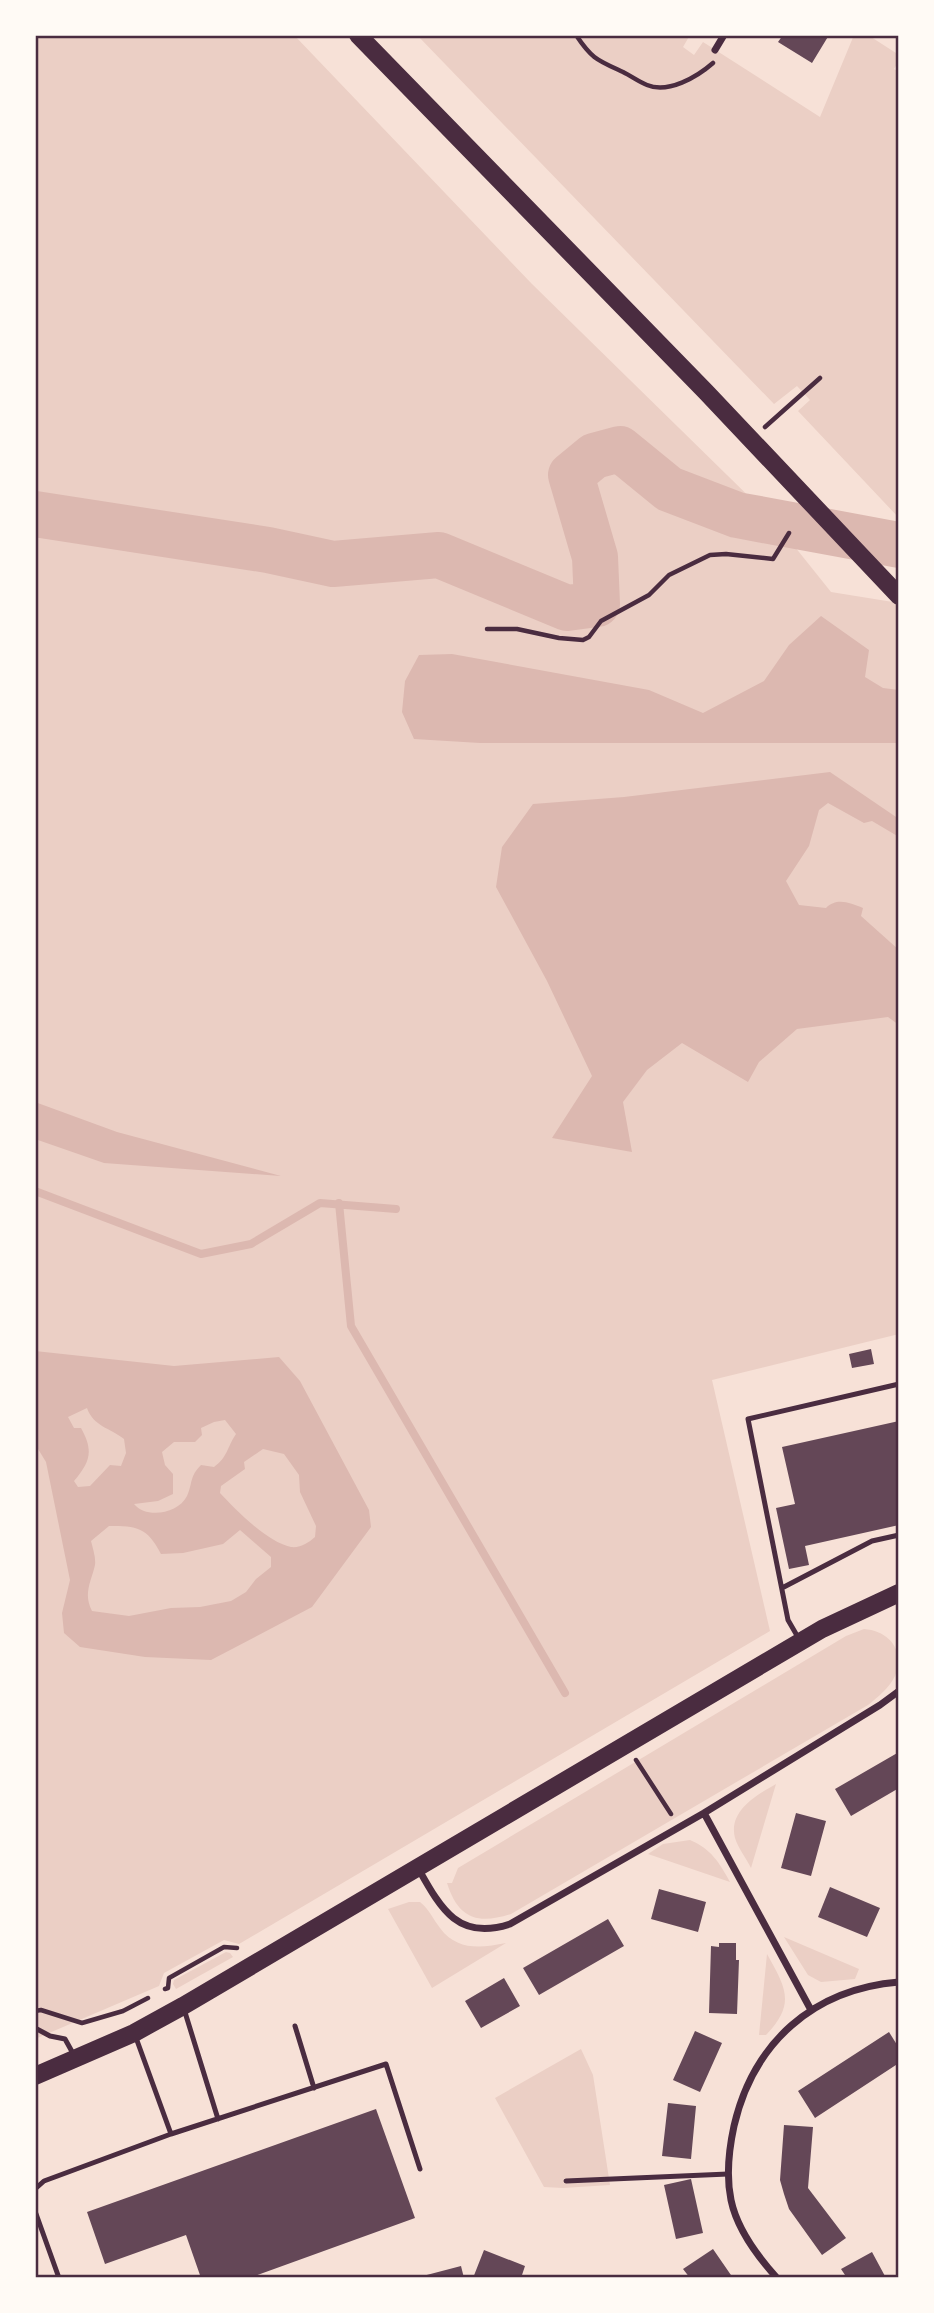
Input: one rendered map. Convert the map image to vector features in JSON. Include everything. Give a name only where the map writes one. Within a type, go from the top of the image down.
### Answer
[{"type":"main road","points":[[358,35],[899,596]]},
{"type":"main road","points":[[35,2076],[134,2033],[183,2006],[801,1642],[861,1609],[899,1594]]},
{"type":"street","points":[[715,50],[724,35]]},
{"type":"street","points":[[418,1868],[448,1915],[467,1927],[494,1930],[510,1924],[704,1813],[899,1691]]},
{"type":"street","points":[[704,1813],[811,2010]]},
{"type":"street","points":[[777,2278],[741,2226],[731,2201],[730,2142],[741,2097],[761,2058],[784,2032],[811,2010],[852,1990],[899,1982]]},
{"type":"lane","points":[[801,1642],[788,1620],[748,1419],[899,1384]]},
{"type":"lane","points":[[782,1588],[872,1541],[899,1535]]},
{"type":"lane","points":[[183,2006],[218,2119]]},
{"type":"lane","points":[[295,2026],[314,2088]]},
{"type":"lane","points":[[35,2028],[50,2036],[65,2039],[75,2058]]},
{"type":"lane","points":[[134,2033],[171,2134]]},
{"type":"lane","points":[[35,2189],[44,2181],[171,2134],[386,2064],[420,2169]]},
{"type":"lane","points":[[566,2181],[729,2174]]},
{"type":"lane","points":[[35,2211],[59,2278]]},
{"type":"path","points":[[576,35],[597,61],[649,87],[674,86],[703,72],[716,60],[715,50]]},
{"type":"path","points":[[755,444],[820,378]]},
{"type":"path","points":[[487,629],[517,629],[583,640],[589,637],[601,621],[649,595],[669,575],[716,554],[773,559],[789,533]]},
{"type":"path","points":[[634,1756],[680,1827]]},
{"type":"shaded area","points":[[35,35],[294,35],[532,284],[775,522],[831,592],[899,603],[899,1334],[712,1380],[770,1631],[239,1944],[224,1940],[164,1973],[159,1986],[35,2039]]},
{"type":"shaded area","points":[[417,35],[690,35],[683,47],[694,55],[703,42],[820,117],[854,35],[868,35],[899,55],[894,69],[899,72],[899,518],[798,411],[810,400],[797,386],[774,404]]},
{"type":"shaded area","points":[[821,616],[869,650],[865,677],[883,688],[899,690],[899,743],[480,743],[414,739],[402,712],[405,681],[419,655],[452,654],[649,690],[703,713],[764,681],[789,645]]},
{"type":"shaded area","points":[[830,772],[899,819],[899,837],[872,821],[864,823],[828,803],[819,810],[809,846],[786,881],[799,905],[826,908],[844,902],[863,908],[861,916],[899,950],[899,1025],[888,1017],[797,1029],[759,1062],[748,1082],[682,1043],[647,1070],[623,1102],[632,1152],[552,1138],[592,1076],[547,981],[496,887],[502,847],[533,804],[624,797]]},
{"type":"shaded area","points":[[35,1102],[117,1132],[281,1176],[104,1163],[35,1139]]},
{"type":"shaded area","points":[[35,1351],[174,1366],[279,1357],[300,1381],[369,1510],[371,1527],[312,1607],[211,1660],[145,1657],[80,1647],[64,1633],[62,1613],[70,1580],[46,1462],[35,1444]],"holes":[[[87,1408],[93,1419],[124,1439],[126,1453],[121,1466],[110,1465],[90,1486],[78,1487],[74,1481],[87,1462],[89,1450],[81,1428],[74,1428],[68,1417]],[[225,1420],[236,1434],[219,1463],[214,1467],[201,1465],[197,1469],[187,1496],[177,1507],[154,1513],[139,1509],[134,1504],[158,1501],[173,1494],[173,1474],[165,1465],[162,1452],[174,1442],[195,1442],[202,1435],[201,1428]],[[263,1449],[284,1454],[299,1475],[300,1492],[316,1526],[315,1537],[298,1547],[282,1544],[234,1508],[220,1493],[221,1486],[245,1469],[244,1462]],[[109,1526],[127,1527],[146,1533],[161,1554],[183,1553],[223,1544],[240,1530],[271,1557],[271,1567],[256,1579],[246,1592],[231,1601],[129,1616],[92,1611],[88,1599],[95,1562],[91,1541]]]},
{"type":"shaded area","points":[[864,1629],[888,1638],[898,1658],[893,1680],[868,1705],[511,1914],[488,1919],[479,1918],[470,1916],[457,1904],[447,1883],[452,1883],[458,1868],[846,1636]]},
{"type":"shaded area","points":[[776,1784],[751,1868],[735,1838],[736,1820],[746,1805]]},
{"type":"shaded area","points":[[690,1840],[714,1857],[730,1882],[648,1854],[663,1844]]},
{"type":"shaded area","points":[[409,1902],[420,1902],[454,1941],[479,1947],[506,1943],[432,1988],[388,1909]]},
{"type":"shaded area","points":[[784,1937],[859,1969],[855,1979],[821,1982],[808,1975]]},
{"type":"shaded area","points":[[226,1952],[233,1957],[176,1989],[174,1980]]},
{"type":"shaded area","points":[[767,1954],[783,1986],[785,2005],[766,2035],[759,2035]]},
{"type":"shaded area","points":[[581,2049],[593,2075],[610,2185],[544,2187],[495,2098]]},
{"type":"building","points":[[783,35],[829,35],[812,63],[778,42]]},
{"type":"building","points":[[871,1349],[874,1364],[852,1368],[849,1354]]},
{"type":"building","points":[[899,1421],[899,1525],[805,1546],[809,1565],[789,1569],[776,1508],[795,1504],[782,1447]]},
{"type":"building","points":[[899,1752],[899,1788],[851,1816],[835,1789]]},
{"type":"building","points":[[796,1813],[826,1821],[811,1876],[781,1868]]},
{"type":"building","points":[[830,1887],[880,1908],[867,1937],[818,1917]]},
{"type":"building","points":[[659,1889],[706,1902],[698,1932],[651,1919]]},
{"type":"building","points":[[608,1919],[624,1946],[539,1995],[523,1968]]},
{"type":"building","points":[[719,1943],[736,1943],[736,1960],[739,1960],[737,2014],[709,2013],[711,1946],[719,1947]]},
{"type":"building","points":[[504,1978],[520,2006],[481,2028],[465,2001]]},
{"type":"building","points":[[695,2031],[722,2043],[700,2092],[673,2080]]},
{"type":"building","points":[[889,2032],[899,2048],[899,2063],[815,2118],[798,2091]]},
{"type":"building","points":[[668,2103],[696,2106],[691,2159],[662,2156]]},
{"type":"building","points":[[376,2109],[415,2218],[249,2278],[201,2278],[186,2235],[105,2264],[87,2212]]},
{"type":"building","points":[[784,2125],[813,2127],[808,2188],[846,2238],[822,2255],[789,2209],[784,2194],[780,2180]]},
{"type":"building","points":[[691,2179],[703,2233],[676,2239],[664,2185]]},
{"type":"building","points":[[713,2249],[733,2278],[690,2278],[683,2269]]},
{"type":"building","points":[[484,2250],[525,2266],[521,2278],[473,2278]]},
{"type":"building","points":[[872,2252],[886,2278],[847,2278],[841,2269]]},
{"type":"building","points":[[461,2266],[464,2278],[419,2278],[419,2277]]},
{"type":"waterway","points":[[35,514],[268,550],[333,564],[439,555],[567,608],[597,604],[595,557],[571,475],[594,456],[620,449],[669,489],[737,515],[899,545]]},
{"type":"waterway","points":[[35,1191],[201,1254],[251,1244],[320,1203],[396,1209]]},
{"type":"waterway","points":[[339,1203],[351,1326],[565,1693]]}]
